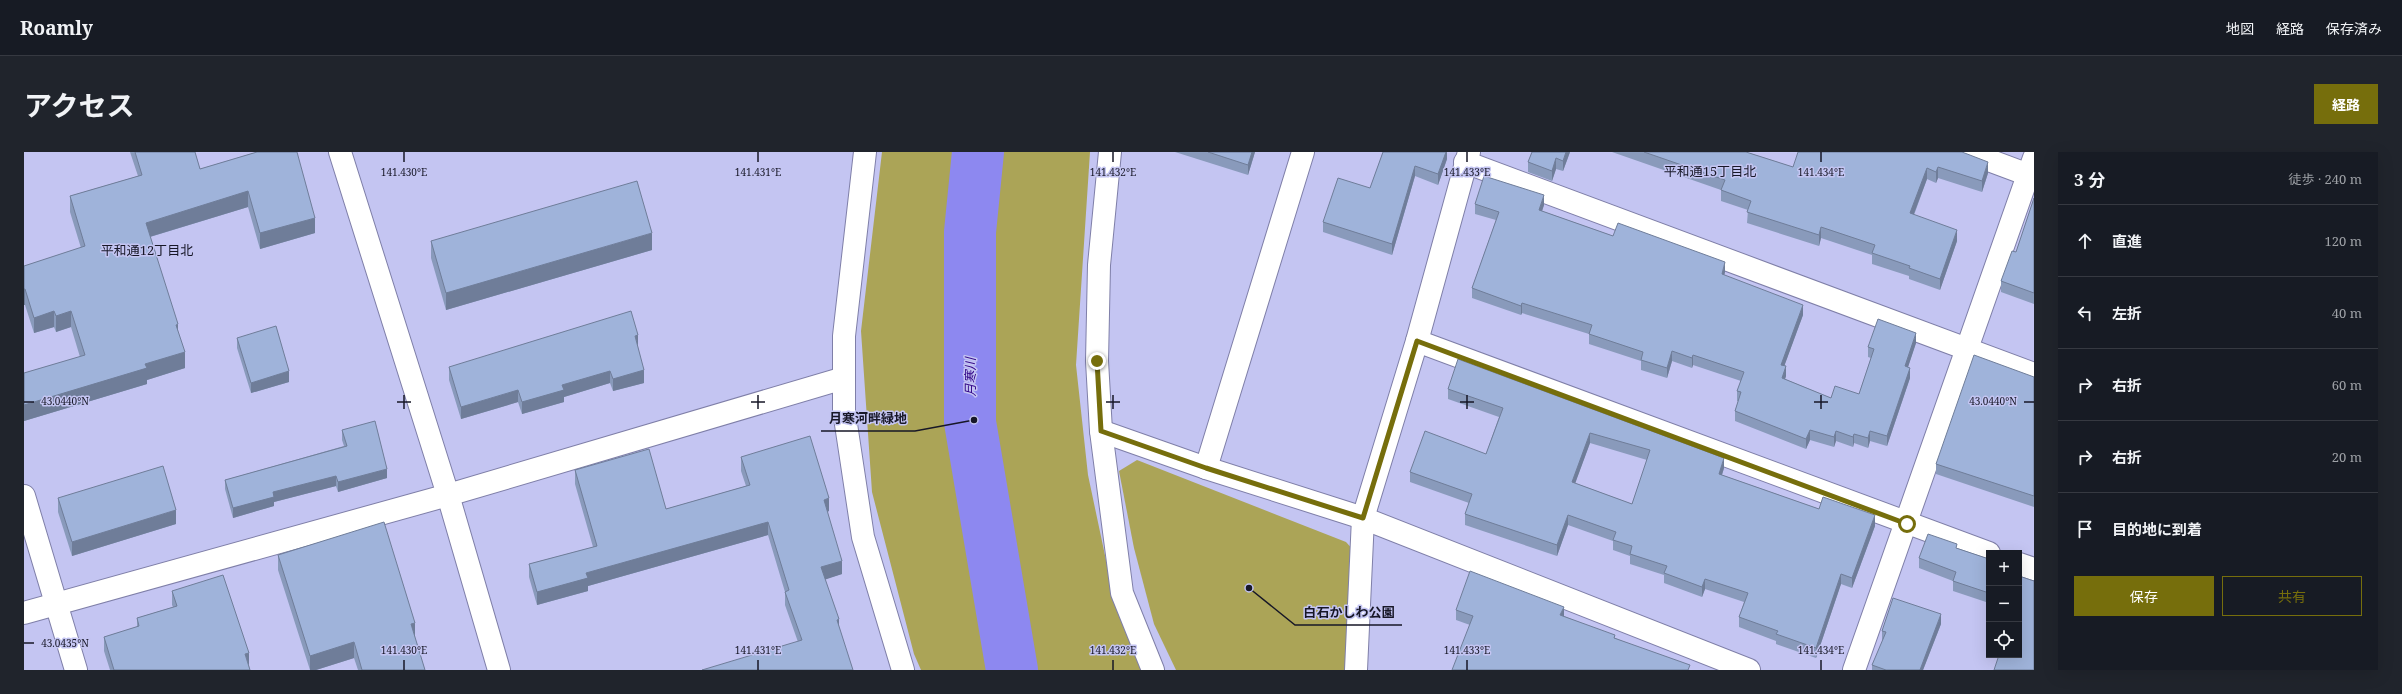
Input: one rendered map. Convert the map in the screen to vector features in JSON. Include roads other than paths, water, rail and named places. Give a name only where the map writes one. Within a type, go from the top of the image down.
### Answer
[{"type":"street","points":[[340,152],[448,495],[499,670]]},
{"type":"street","points":[[864,152],[844,336],[844,411],[862,537],[903,670]]},
{"type":"street","points":[[1110,152],[1099,265],[1097,361],[1101,431],[1122,593],[1153,670]]},
{"type":"street","points":[[1206,468],[1303,152]]},
{"type":"street","points":[[1854,670],[2032,170],[1967,152]]},
{"type":"street","points":[[1356,670],[1363,518],[1417,341],[1467,157],[2034,374]]},
{"type":"street","points":[[1417,341],[1907,524],[1986,552]]},
{"type":"street","points":[[24,613],[56,602],[448,495],[844,378]]},
{"type":"street","points":[[1101,431],[1206,468],[1363,518],[1749,670]]},
{"type":"street","points":[[24,496],[76,670]]},
{"type":"street","points":[[2022,565],[2034,569]]},
{"type":"waterway","name":"月寒川","points":[[978,152],[970,232],[970,422],[1012,670]]},
{"type":"place","name":"月寒河畔緑地","points":[[974,420]]},
{"type":"place","name":"白石かしわ公園","points":[[1249,588]]},
{"type":"district","name":"平和通15丁目北","points":[[1710,171]]},
{"type":"district","name":"平和通12丁目北","points":[[147,250]]}]
